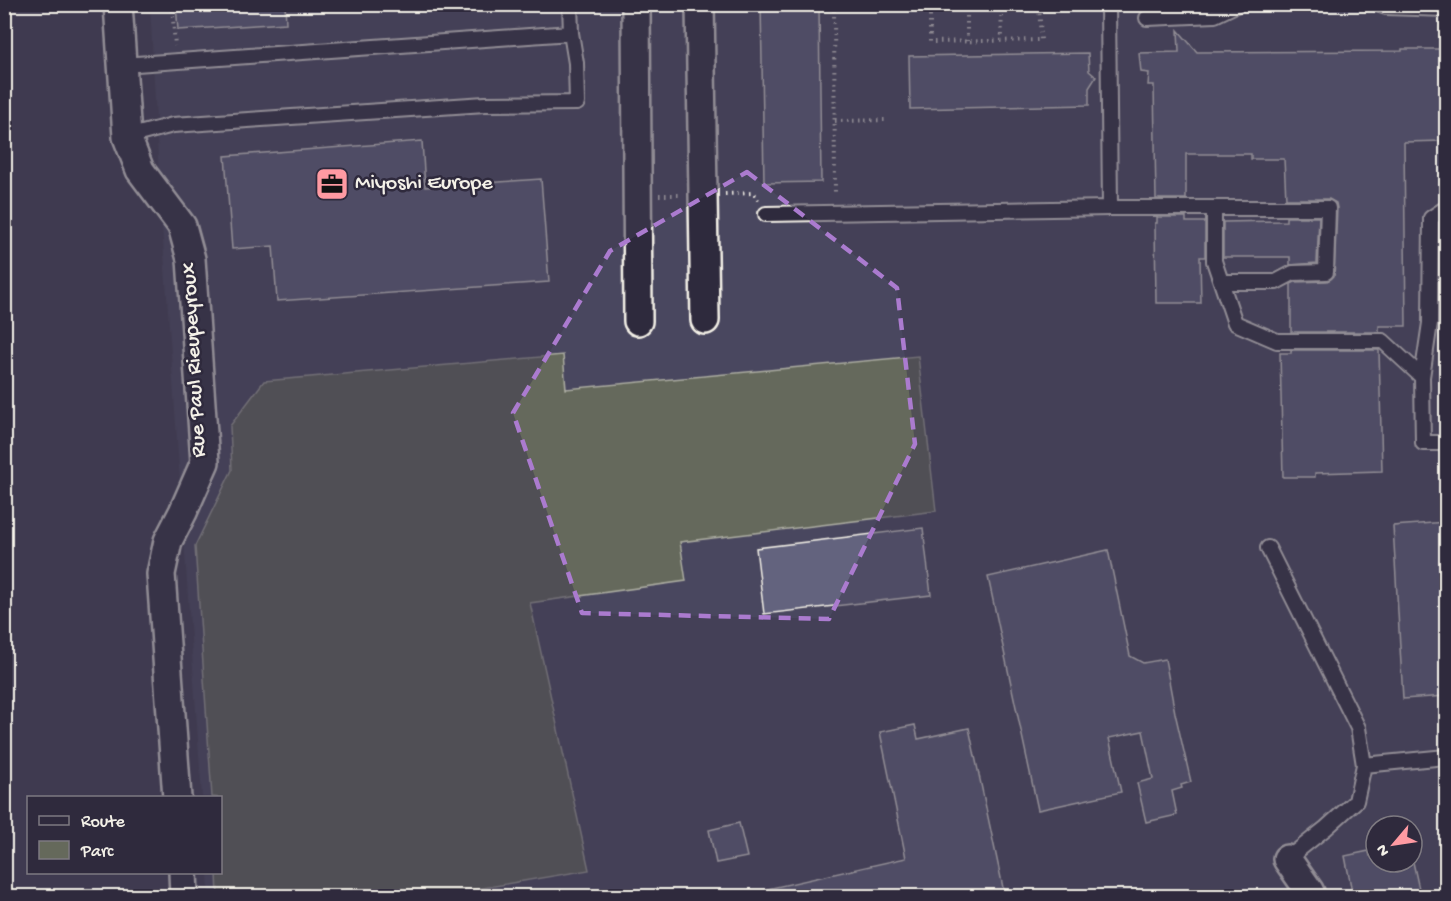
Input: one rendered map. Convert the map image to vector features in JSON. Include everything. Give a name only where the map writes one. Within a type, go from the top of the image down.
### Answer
[{"type":"street","name":"Rue Paul Rieupeyroux","points":[[118,4],[127,137],[140,170],[182,226],[191,259],[205,462],[168,541],[162,574],[177,796]]},
{"type":"street","points":[[636,4],[638,321]]},
{"type":"street","points":[[699,4],[705,320]]},
{"type":"street","points":[[1287,859],[1310,892],[1310,897]]},
{"type":"street","points":[[183,874],[184,897]]},
{"type":"lane","points":[[127,137],[185,124],[484,104],[577,103],[576,63],[571,33],[570,4]]},
{"type":"lane","points":[[1108,4],[1110,208]]},
{"type":"lane","points":[[1148,18],[1215,15],[1238,4]]},
{"type":"lane","points":[[1377,4],[1386,7],[1446,9]]},
{"type":"lane","points":[[122,65],[571,33]]},
{"type":"lane","points":[[766,214],[1110,208],[1328,208],[1326,272],[1293,273],[1276,282],[1221,282]]},
{"type":"lane","points":[[1214,208],[1214,261],[1235,323],[1277,341],[1383,341],[1422,377]]},
{"type":"lane","points":[[1446,208],[1431,218],[1430,323],[1422,377],[1423,443],[1446,443]]},
{"type":"lane","points":[[1268,548],[1358,728],[1364,765],[1356,801],[1287,859]]},
{"type":"lane","points":[[1364,765],[1446,757]]},
{"type":"path","points":[[172,4],[176,62]]},
{"type":"path","points":[[834,4],[835,212]]},
{"type":"path","points":[[930,4],[930,42],[1041,40],[1039,4]]},
{"type":"path","points":[[966,4],[967,41]]},
{"type":"path","points":[[1001,4],[1002,40]]},
{"type":"path","points":[[835,121],[889,120]]},
{"type":"highlighted area","points":[[747,172],[897,288],[915,444],[829,619],[582,613],[513,413],[610,251]]},
{"type":"shaded area","points":[[150,5],[1446,5],[1446,896],[209,896],[208,874],[222,874],[222,796],[202,796],[160,197]]},
{"type":"green space","points":[[563,355],[566,389],[918,356],[936,511],[680,542],[686,581],[530,603],[589,870],[435,896],[218,896],[217,874],[222,874],[222,796],[212,796],[195,546],[232,470],[230,426],[264,381]]},
{"type":"building","points":[[176,4],[285,4],[286,23],[178,30]]},
{"type":"building","points":[[761,4],[819,4],[821,182],[764,183]]},
{"type":"building","points":[[1178,30],[1197,52],[1446,49],[1444,141],[1404,142],[1406,326],[1379,326],[1379,332],[1291,332],[1291,284],[1327,281],[1334,276],[1337,208],[1336,203],[1329,199],[1286,199],[1284,159],[1251,159],[1251,154],[1186,154],[1186,199],[1156,199],[1154,85],[1148,85],[1149,73],[1141,72],[1139,53],[1179,52]]},
{"type":"building","points":[[1088,53],[1089,71],[1096,77],[1089,88],[1089,105],[910,109],[909,56]]},
{"type":"building","points":[[422,141],[425,187],[541,179],[549,282],[277,301],[273,246],[232,249],[225,156]]},
{"type":"building","points":[[1157,217],[1186,217],[1186,222],[1205,222],[1205,257],[1200,257],[1201,303],[1156,303],[1155,223],[1157,223]]},
{"type":"building","points":[[1286,217],[1319,217],[1317,263],[1290,265],[1290,257],[1223,257],[1223,222],[1286,221]]},
{"type":"building","points":[[1291,350],[1379,350],[1382,471],[1315,473],[1315,477],[1283,477],[1280,353],[1291,353]]},
{"type":"building","points":[[1446,522],[1446,696],[1403,699],[1393,526]]},
{"type":"building","points":[[923,528],[931,595],[764,614],[756,548]]},
{"type":"building","points":[[1108,550],[1130,656],[1143,663],[1165,659],[1191,782],[1172,791],[1177,815],[1146,822],[1137,783],[1153,779],[1143,731],[1109,738],[1121,792],[1038,810],[988,577]]},
{"type":"building","points":[[915,725],[918,739],[969,728],[1005,897],[768,897],[767,889],[906,858],[880,732]]},
{"type":"building","points":[[739,823],[747,857],[716,863],[709,830]]},
{"type":"building","points":[[1364,852],[1364,874],[1416,874],[1419,889],[1386,897],[1353,897],[1345,856]]},
{"type":"place","name":"Miyoshi Europe","points":[[332,184]]}]
